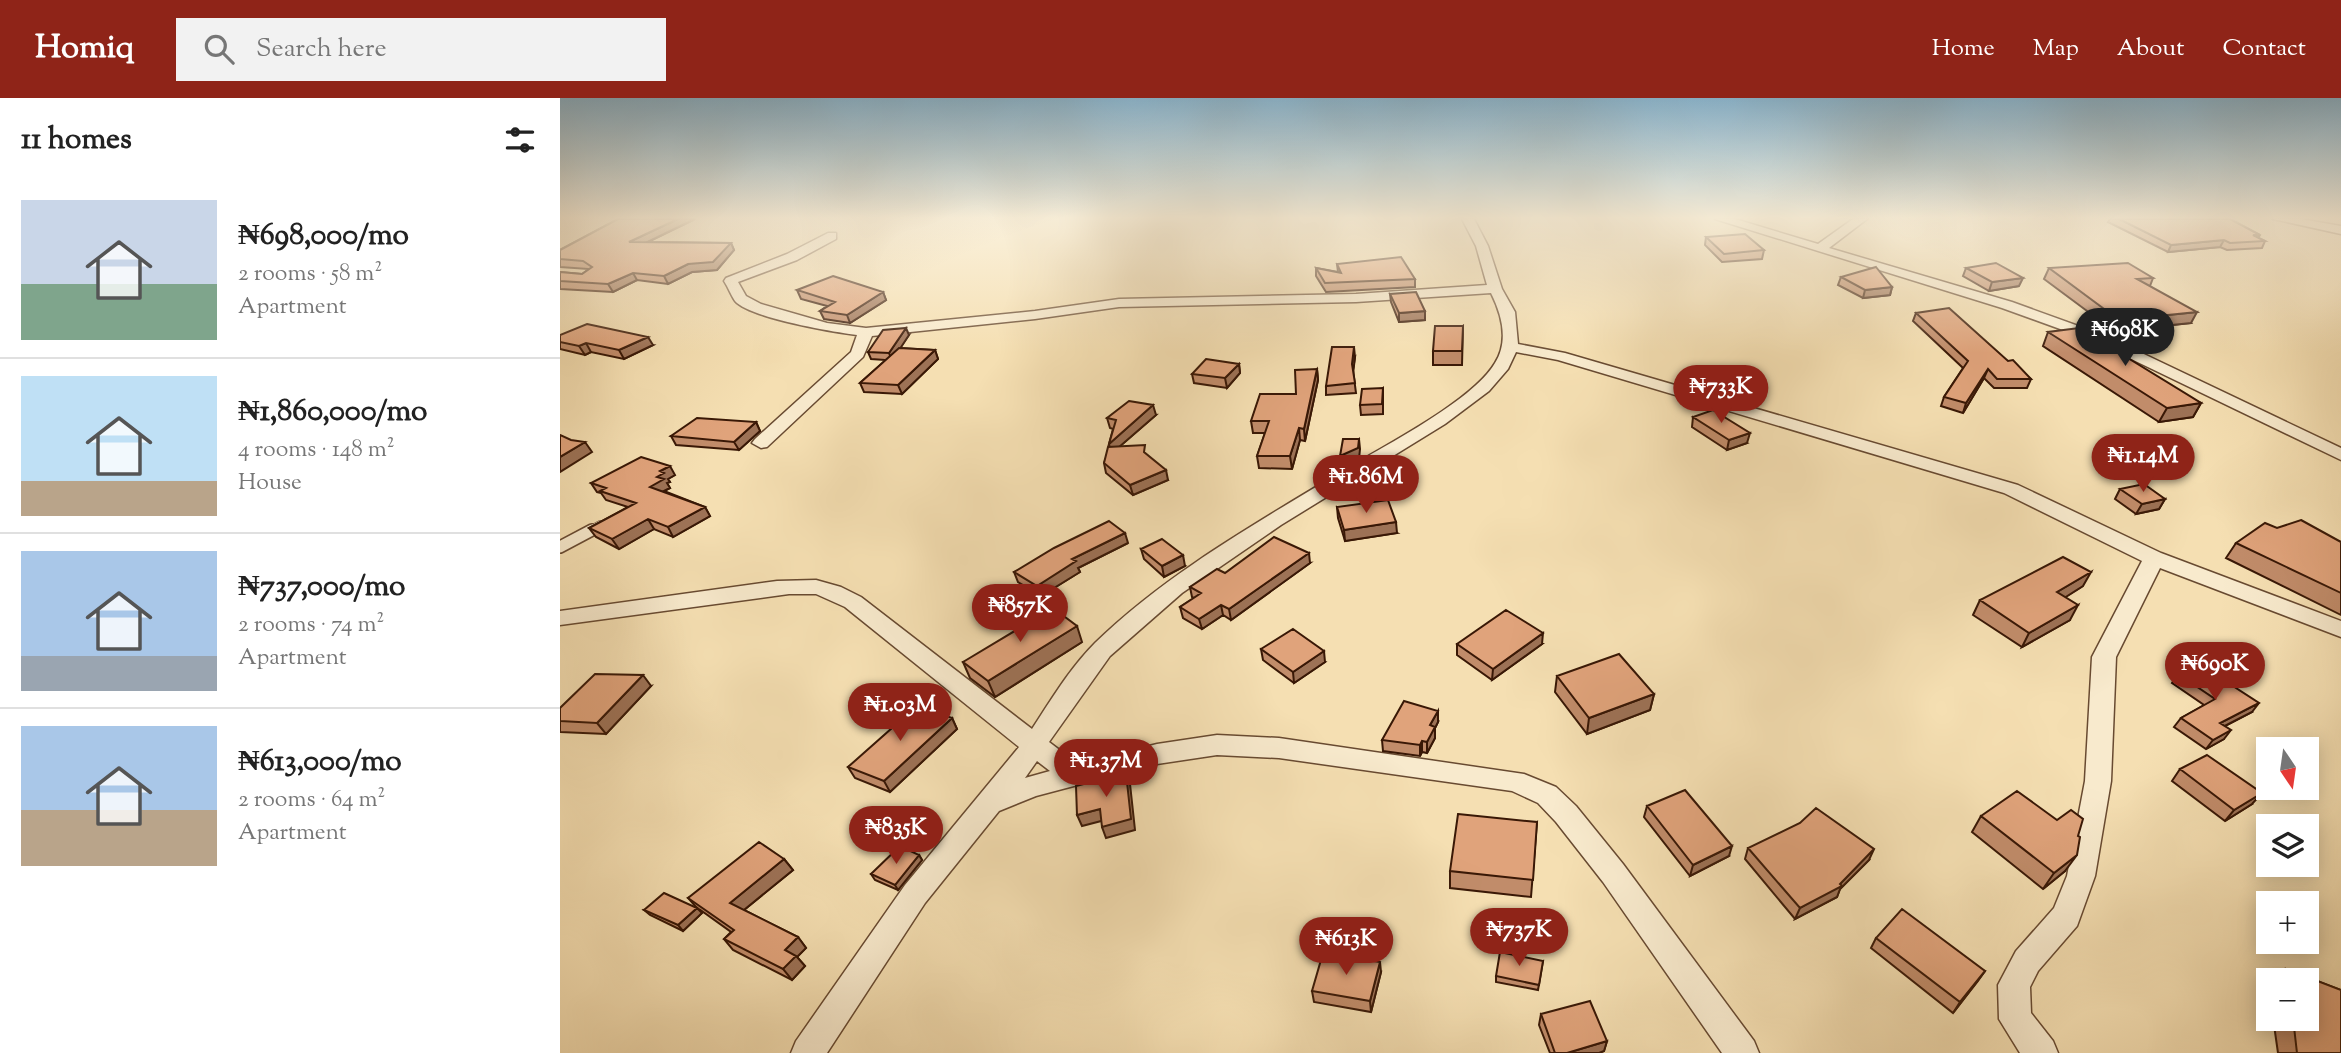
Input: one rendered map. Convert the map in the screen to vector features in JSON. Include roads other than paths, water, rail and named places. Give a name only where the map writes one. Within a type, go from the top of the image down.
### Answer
[{"type":"street","points":[[775,264],[731,281],[741,299],[756,307],[826,327],[866,332],[1035,315],[1119,303],[1356,298],[1495,289]]},
{"type":"street","points":[[808,1053],[915,894],[993,802],[1102,650],[1174,588],[1274,521],[1438,421],[1483,388],[1502,366],[1511,347],[1508,312],[1495,289],[1487,264]]},
{"type":"street","points":[[1868,264],[2007,305],[2101,339],[2341,455]]},
{"type":"street","points":[[761,443],[858,355],[866,332]]},
{"type":"street","points":[[1511,347],[1559,356],[2000,485],[2154,558],[2341,629]]},
{"type":"street","points":[[2041,1053],[2015,1019],[2014,985],[2027,961],[2066,916],[2081,876],[2098,781],[2104,657],[2154,558]]},
{"type":"street","points":[[560,618],[811,584],[830,589],[853,602],[1074,776]]},
{"type":"street","points":[[993,802],[1031,787],[1157,754],[1217,745],[1279,748],[1515,781],[1547,796],[1566,814],[1613,873],[1742,1053]]},
{"type":"lane","points":[[560,547],[614,518]]}]
